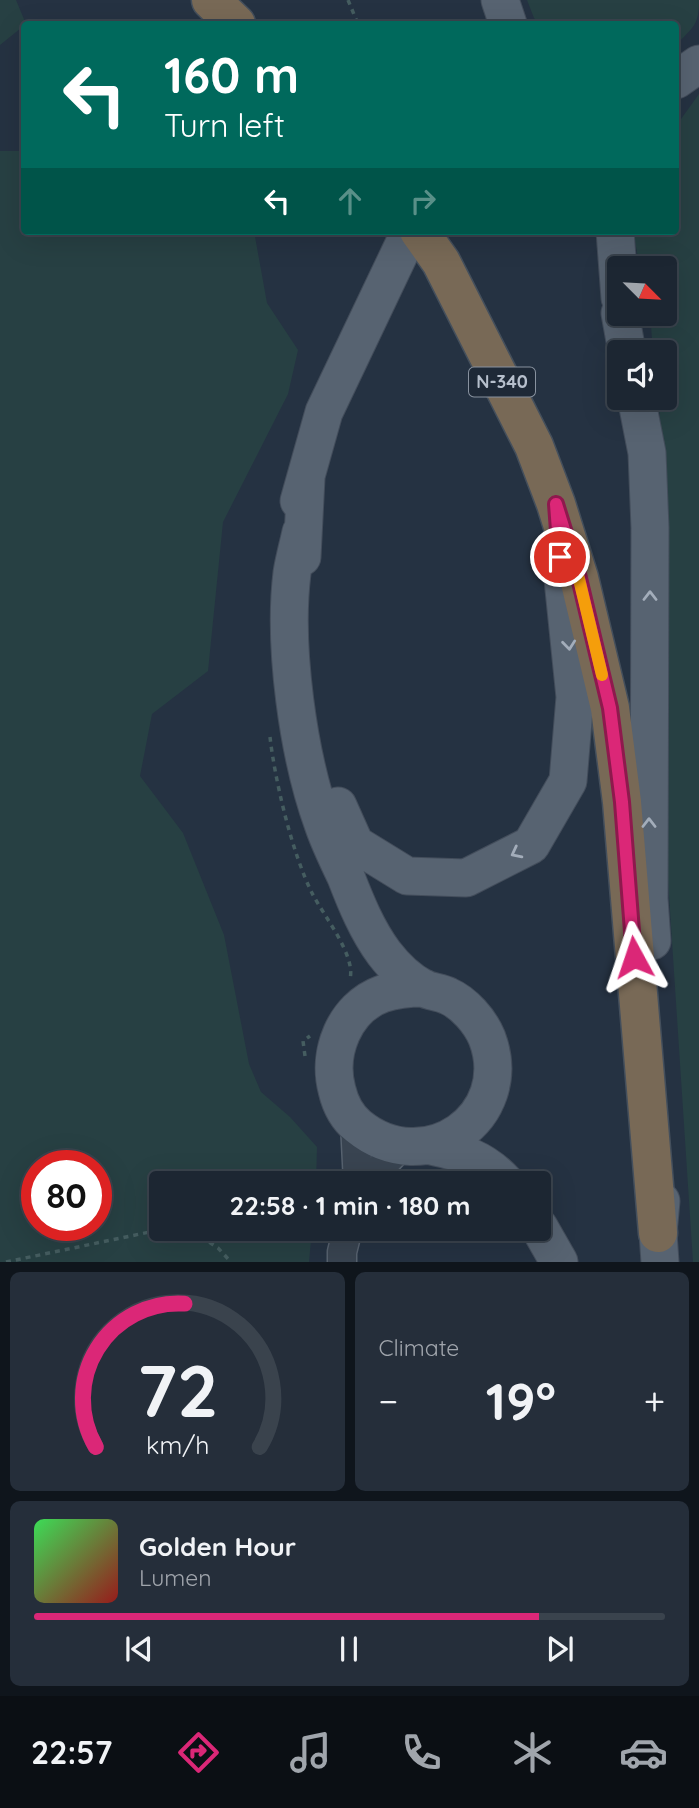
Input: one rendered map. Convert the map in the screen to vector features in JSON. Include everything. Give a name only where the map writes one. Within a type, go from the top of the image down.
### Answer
[{"type":"highway","points":[[211,0],[233,21]]},
{"type":"highway","name":"N-340","points":[[412,237],[442,262],[534,446],[556,504],[579,578],[610,708],[622,802],[659,1247]]},
{"type":"main road","points":[[500,0],[507,21]]},
{"type":"main road","points":[[679,78],[699,64]]},
{"type":"main road","points":[[615,235],[617,256]]},
{"type":"main road","points":[[361,1006],[369,982],[370,958],[345,920],[309,829],[285,726],[279,637],[283,556],[324,412],[412,237]]},
{"type":"main road","points":[[639,410],[647,453],[650,528],[649,899],[667,1152],[659,1247]]},
{"type":"main road","points":[[306,478],[301,532],[312,748],[355,844],[407,876],[466,878],[531,845],[568,781],[575,697],[556,504]]},
{"type":"main road","points":[[301,532],[292,573],[289,652],[302,745],[319,811],[359,909],[383,952],[399,969],[424,988],[450,997],[472,1013],[486,1037],[493,1064],[489,1091],[477,1116],[457,1135],[416,1146]]},
{"type":"main road","points":[[424,988],[402,988],[380,995],[361,1006],[344,1026],[335,1051],[333,1077],[340,1102],[355,1123],[376,1139],[468,1154],[495,1171]]},
{"type":"main road","points":[[547,1241],[559,1262]]},
{"type":"street","points":[[355,1123],[357,1171]]},
{"type":"street","points":[[382,1171],[416,1146]]},
{"type":"street","points":[[342,1262],[345,1241]]},
{"type":"path","points":[[348,0],[357,21]]},
{"type":"path","points":[[6,1262],[164,1229],[194,1232],[218,1248],[231,1262]]},
{"type":"green space","points":[[0,0],[16,0],[25,21],[21,21],[21,28],[0,45]]},
{"type":"green space","points":[[527,0],[699,0],[694,26],[679,42],[679,21],[536,21]]},
{"type":"green space","points":[[699,94],[699,1262],[693,1262],[665,834],[668,506],[659,410],[677,410],[677,340],[652,340],[651,326],[677,326],[677,256],[638,256],[634,235],[679,235],[679,122]]},
{"type":"green space","points":[[0,151],[21,151],[21,235],[255,235],[267,303],[298,350],[288,394],[223,522],[208,671],[152,714],[140,776],[183,833],[224,935],[249,1064],[261,1092],[290,1117],[317,1147],[316,1171],[149,1171],[149,1241],[311,1241],[309,1262],[0,1262]]},
{"type":"slow traffic","points":[[578,575],[602,675]]},
{"type":"route","points":[[560,557],[556,504],[579,578],[610,708],[622,802],[634,957]]}]
